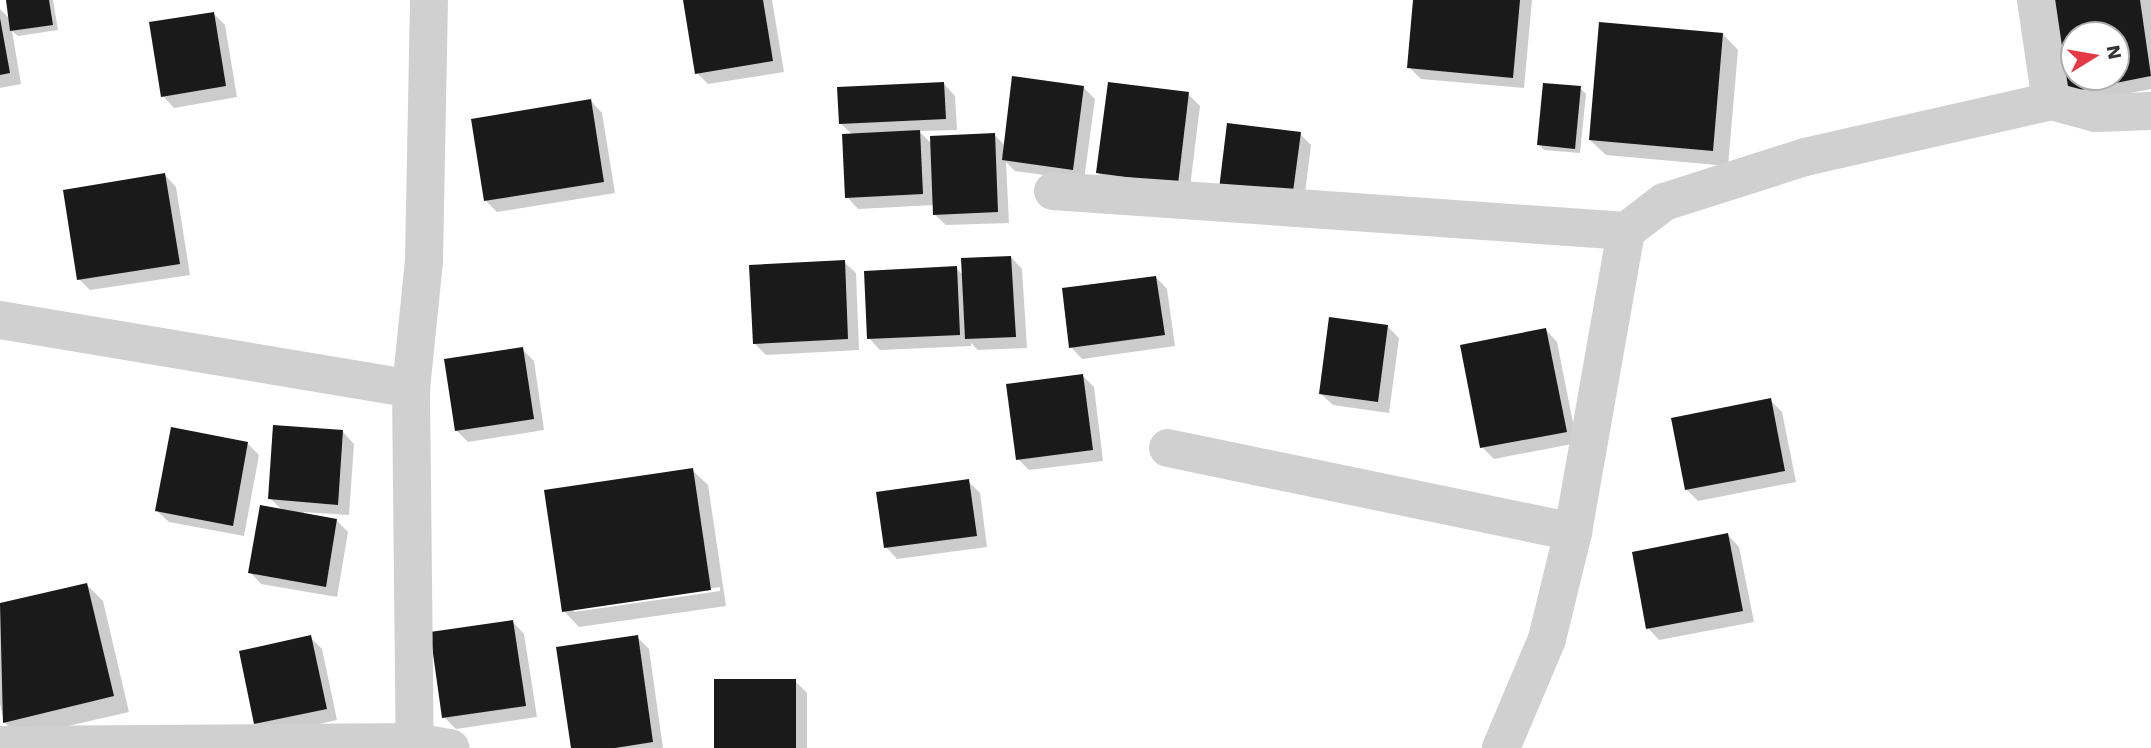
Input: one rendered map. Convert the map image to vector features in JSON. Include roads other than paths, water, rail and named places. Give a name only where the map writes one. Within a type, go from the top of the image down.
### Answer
[{"type":"street","points":[[0,745],[432,745],[411,389],[424,261],[429,0]]},
{"type":"street","points":[[2036,0],[2051,101]]},
{"type":"street","points":[[1053,191],[1626,231],[1664,202],[1805,157],[2051,101],[2096,113],[2151,111]]},
{"type":"street","points":[[1501,748],[1547,639],[1573,532],[1626,231]]},
{"type":"street","points":[[0,320],[411,389]]},
{"type":"street","points":[[1168,448],[1573,532]]}]
